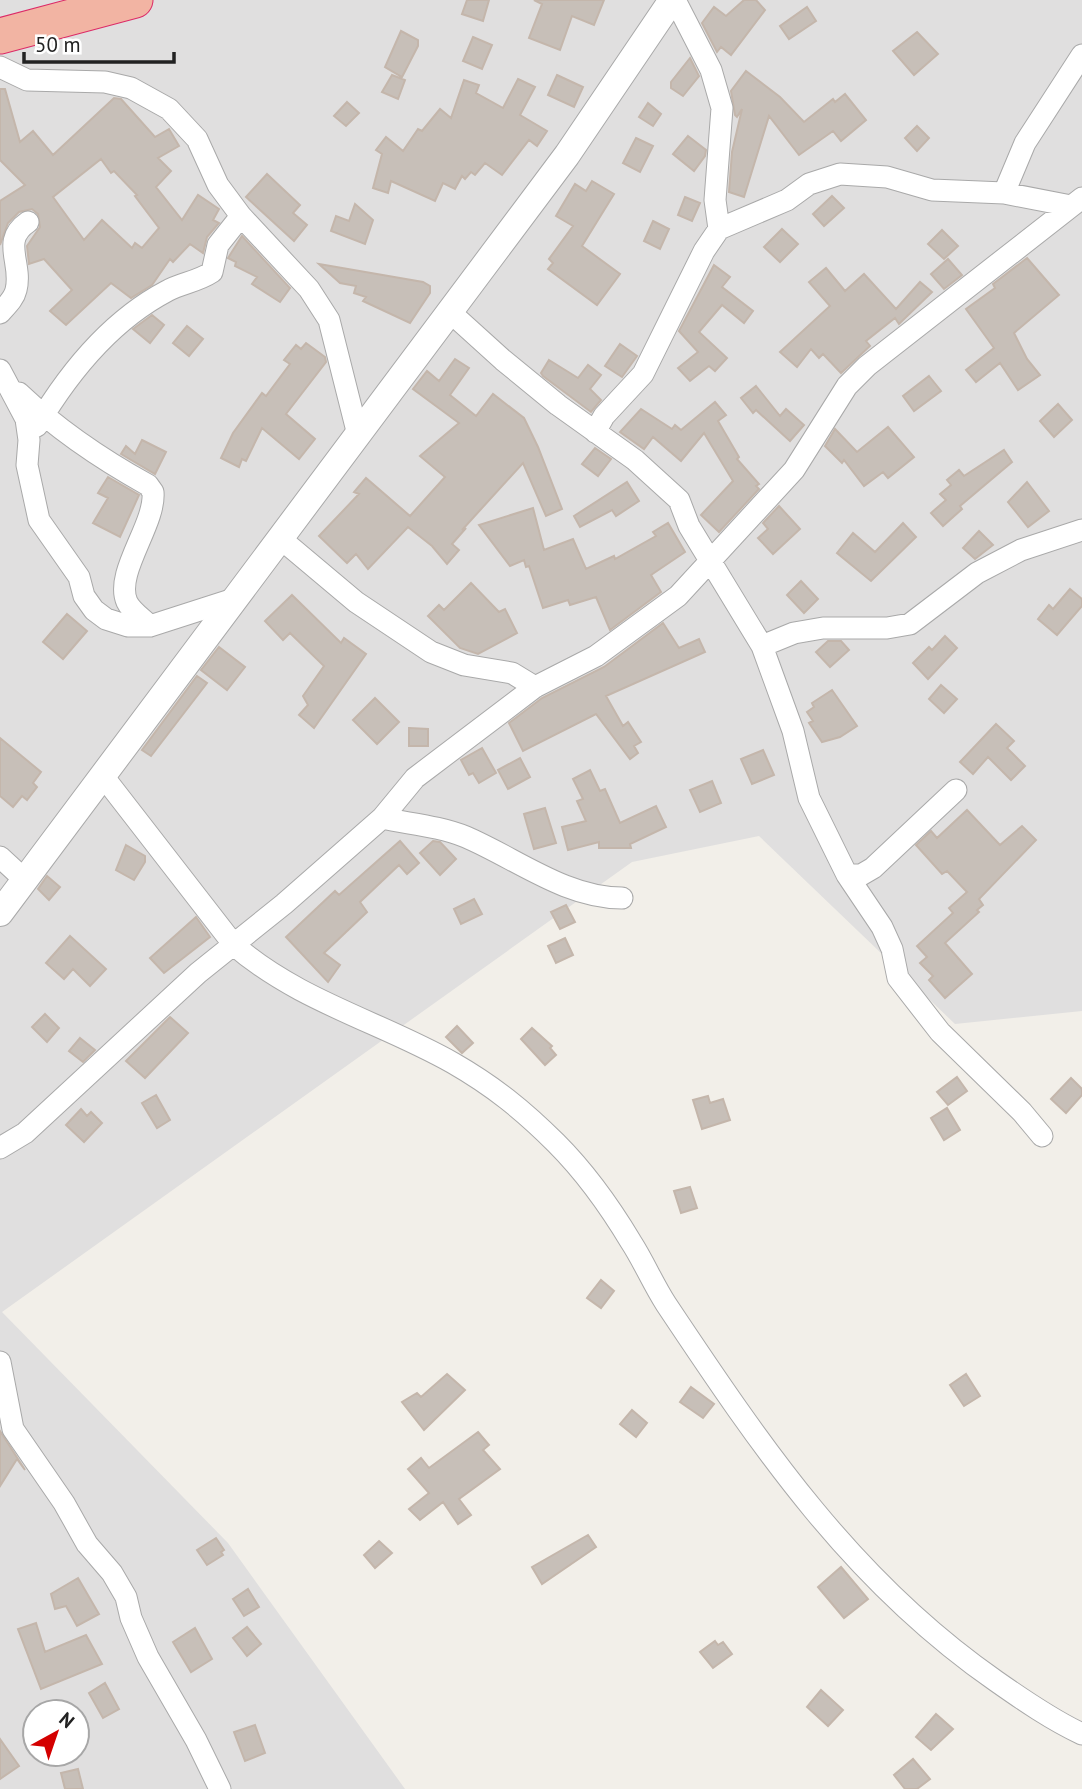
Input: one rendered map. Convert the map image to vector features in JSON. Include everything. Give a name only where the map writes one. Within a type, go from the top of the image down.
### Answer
[{"type":"highway","points":[[0,36],[135,0]]},
{"type":"street","points":[[0,912],[26,881],[567,155],[674,0],[711,69],[722,108],[715,200],[719,229]]},
{"type":"street","points":[[1004,193],[1026,143],[1082,55]]},
{"type":"street","points":[[0,67],[27,80],[105,82],[131,88],[169,109],[197,139],[218,185],[241,216],[309,289],[330,320],[358,435]]},
{"type":"street","points":[[595,432],[604,416],[643,374],[704,251],[719,229],[787,200],[809,184],[841,174],[887,177],[932,190],[1004,193],[1076,202]]},
{"type":"street","points":[[0,1148],[25,1133],[198,972],[234,945],[382,818],[415,778],[535,687],[596,656],[678,596],[794,470],[848,386],[867,366],[1076,202]]},
{"type":"street","points":[[29,440],[89,351],[117,326],[166,291],[212,272],[218,245],[241,216]]},
{"type":"street","points":[[0,313],[16,291],[17,274],[9,246],[13,234],[28,222]]},
{"type":"street","points":[[450,312],[503,360],[635,460],[679,500],[689,526],[762,646],[793,731],[810,798],[847,875],[882,927],[892,949],[898,978],[918,1005],[1042,1136]]},
{"type":"street","points":[[2,375],[43,416],[99,457],[148,485],[153,492],[152,509],[124,584],[127,602],[150,626]]},
{"type":"street","points":[[2,375],[26,419],[29,440],[27,465],[39,520],[79,577],[84,596],[94,610],[106,619],[128,626],[150,626],[237,598]]},
{"type":"street","points":[[762,646],[794,633],[823,628],[887,628],[910,624],[977,573],[1021,550],[1082,530]]},
{"type":"street","points":[[281,539],[356,602],[431,652],[464,665],[512,673],[535,687]]},
{"type":"street","points":[[103,776],[234,945],[258,965],[323,1003],[443,1058],[513,1101],[578,1168],[631,1241],[663,1299],[733,1402],[822,1524],[891,1595],[947,1647],[1020,1698],[1082,1734]]},
{"type":"street","points":[[847,875],[861,875],[873,868],[956,790]]},
{"type":"street","points":[[382,818],[428,825],[463,836],[589,895],[622,898]]},
{"type":"street","points":[[0,857],[26,881]]},
{"type":"street","points":[[0,1362],[13,1429],[34,1464],[64,1503],[86,1544],[112,1573],[126,1597],[131,1618],[148,1657],[196,1740],[220,1789]]},
{"type":"shaded area","points":[[0,0],[1082,0],[1082,1011],[955,1024],[759,836],[632,862],[2,1312],[228,1543],[405,1789],[0,1789]]},
{"type":"building","points":[[467,0],[489,0],[483,21],[462,14]]},
{"type":"building","points":[[534,0],[604,0],[594,25],[572,16],[560,50],[529,38],[542,4]]},
{"type":"building","points":[[744,0],[756,0],[765,10],[731,55],[721,47],[717,52],[702,23],[714,7],[726,16]]},
{"type":"building","points":[[807,7],[816,21],[789,39],[780,26]]},
{"type":"building","points":[[401,31],[418,40],[418,46],[402,77],[385,67]]},
{"type":"building","points":[[917,32],[938,54],[914,75],[893,51]]},
{"type":"building","points":[[473,37],[492,45],[482,69],[463,61]]},
{"type":"building","points":[[690,58],[699,76],[683,96],[671,88],[671,82]]},
{"type":"building","points":[[746,71],[780,97],[804,122],[833,99],[835,102],[845,94],[866,120],[841,141],[833,131],[799,155],[769,116],[744,197],[729,192],[732,152],[742,109],[737,117],[731,91]]},
{"type":"building","points":[[392,75],[405,80],[398,99],[382,92]]},
{"type":"building","points":[[557,75],[583,87],[574,107],[548,95]]},
{"type":"building","points":[[518,79],[535,87],[520,115],[547,131],[537,146],[529,140],[502,175],[485,163],[475,175],[471,172],[465,179],[462,176],[455,189],[443,183],[435,201],[391,181],[388,193],[373,188],[382,154],[376,150],[386,137],[403,151],[418,129],[422,131],[440,109],[451,118],[464,80],[479,85],[476,93],[503,108]]},
{"type":"building","points":[[0,89],[5,89],[20,142],[33,131],[53,155],[114,98],[121,99],[155,137],[169,129],[179,146],[158,158],[171,171],[156,187],[182,220],[198,195],[219,209],[213,220],[219,223],[207,237],[203,253],[190,244],[173,262],[170,259],[152,285],[131,298],[111,283],[66,325],[50,311],[72,290],[44,259],[29,264],[27,246],[40,227],[38,214],[32,209],[19,212],[8,223],[0,245],[0,201],[25,185],[0,160]],"holes":[[[101,159],[111,173],[114,171],[137,195],[135,196],[159,228],[142,248],[135,243],[132,248],[102,220],[84,240],[53,197]]]},
{"type":"building","points":[[347,102],[359,113],[346,126],[334,116]]},
{"type":"building","points":[[648,103],[661,114],[653,126],[639,117]]},
{"type":"building","points":[[917,126],[929,138],[917,151],[905,138]]},
{"type":"building","points":[[688,136],[706,150],[705,156],[694,171],[673,154]]},
{"type":"building","points":[[636,138],[653,146],[640,172],[623,163]]},
{"type":"building","points":[[267,174],[300,205],[293,213],[307,225],[294,241],[246,197]]},
{"type":"building","points":[[592,181],[614,194],[582,246],[620,274],[597,305],[548,269],[553,263],[549,259],[573,226],[556,216],[575,184],[586,191]]},
{"type":"building","points":[[832,196],[844,208],[824,226],[813,214]]},
{"type":"building","points":[[685,197],[700,203],[692,221],[678,215]]},
{"type":"building","points":[[355,204],[373,220],[365,244],[331,231],[336,216],[349,221]]},
{"type":"building","points":[[653,221],[669,229],[660,249],[644,241]]},
{"type":"building","points":[[782,229],[798,244],[780,262],[764,247]]},
{"type":"building","points":[[942,230],[958,246],[944,259],[928,244]]},
{"type":"building","points":[[242,236],[290,288],[280,302],[252,284],[257,277],[235,266],[236,262],[228,258]]},
{"type":"building","points":[[1027,258],[1059,295],[1014,333],[1027,359],[1040,375],[1018,390],[1000,363],[976,382],[966,370],[994,348],[966,309],[995,288],[993,284]]},
{"type":"building","points":[[948,259],[962,275],[944,289],[931,274]]},
{"type":"building","points":[[319,264],[423,282],[430,286],[430,293],[410,323],[363,301],[366,297],[354,293],[356,286],[340,283]]},
{"type":"building","points":[[714,265],[730,277],[722,287],[753,311],[744,323],[722,305],[699,332],[727,358],[715,371],[709,366],[690,381],[678,368],[698,352],[679,331]]},
{"type":"building","points":[[826,268],[845,291],[864,274],[896,309],[920,282],[932,292],[899,324],[895,318],[866,341],[870,346],[841,373],[823,354],[819,358],[811,349],[797,367],[780,352],[830,306],[809,282]]},
{"type":"building","points":[[152,315],[164,325],[150,343],[133,329]]},
{"type":"building","points":[[187,326],[203,339],[189,356],[173,343]]},
{"type":"building","points":[[306,343],[325,357],[326,362],[286,414],[315,439],[299,459],[262,428],[246,461],[242,459],[239,467],[221,458],[233,433],[262,393],[266,396],[290,364],[284,360],[296,345],[301,349]]},
{"type":"building","points":[[620,344],[637,356],[622,377],[605,366]]},
{"type":"building","points":[[455,359],[469,368],[450,395],[476,416],[493,394],[524,418],[562,509],[546,516],[523,463],[462,530],[466,528],[452,544],[459,550],[447,564],[432,546],[408,527],[368,569],[356,554],[347,563],[319,536],[359,494],[354,492],[366,478],[410,516],[445,477],[420,456],[459,423],[413,389],[427,371],[439,381]]},
{"type":"building","points":[[549,360],[578,378],[588,365],[601,375],[590,389],[601,400],[591,412],[543,376],[541,373]]},
{"type":"building","points":[[929,376],[941,391],[914,411],[903,396]]},
{"type":"building","points":[[756,386],[780,416],[786,409],[804,425],[790,441],[756,410],[753,413],[741,398]]},
{"type":"building","points":[[715,402],[726,415],[718,421],[739,457],[737,459],[759,484],[756,486],[759,489],[719,532],[701,515],[733,481],[704,433],[681,461],[653,437],[644,449],[620,432],[641,409],[672,429],[675,425],[681,430]]},
{"type":"building","points":[[1058,404],[1072,420],[1054,437],[1040,421]]},
{"type":"building","points":[[888,427],[914,457],[888,478],[883,472],[864,486],[844,460],[842,463],[825,446],[835,429],[857,452]]},
{"type":"building","points":[[142,440],[166,452],[155,474],[121,454],[126,446],[135,454]]},
{"type":"building","points":[[595,448],[611,459],[598,476],[582,464]]},
{"type":"building","points":[[1004,450],[1012,462],[960,506],[962,509],[943,526],[931,513],[946,500],[940,494],[951,485],[947,480],[959,470],[964,476]]},
{"type":"building","points":[[108,477],[139,495],[120,537],[93,523],[108,498],[98,493]]},
{"type":"building","points":[[627,482],[639,501],[616,516],[612,510],[580,527],[574,516]]},
{"type":"building","points":[[1027,482],[1049,511],[1028,527],[1008,502]]},
{"type":"building","points":[[779,506],[800,529],[773,554],[758,538],[768,529],[763,523]]},
{"type":"building","points":[[533,508],[544,550],[573,539],[586,569],[614,556],[615,559],[656,536],[653,532],[668,523],[685,552],[651,575],[661,592],[610,630],[596,597],[570,605],[568,600],[543,608],[529,566],[526,567],[524,560],[510,566],[479,525]]},
{"type":"building","points":[[903,523],[916,537],[871,581],[837,553],[853,533],[875,552]]},
{"type":"building","points":[[979,531],[993,545],[975,559],[963,548]]},
{"type":"building","points":[[801,581],[818,599],[804,613],[787,595]]},
{"type":"building","points":[[471,583],[499,612],[505,609],[517,633],[478,654],[460,648],[428,616],[439,605],[444,610]]},
{"type":"building","points":[[1070,589],[1082,599],[1082,606],[1057,635],[1038,619],[1049,605],[1053,609]]},
{"type":"building","points":[[292,595],[341,643],[344,638],[366,654],[314,728],[299,715],[308,705],[303,696],[324,666],[290,633],[283,640],[265,621]]},
{"type":"building","points":[[67,614],[87,631],[63,659],[43,642]]},
{"type":"building","points":[[663,623],[679,648],[699,639],[705,652],[606,696],[623,726],[628,722],[641,742],[634,746],[638,753],[630,759],[596,714],[523,751],[509,723],[542,698],[604,667]]},
{"type":"building","points":[[945,636],[957,648],[928,679],[913,663],[929,647],[932,650]]},
{"type":"building","points":[[828,641],[841,641],[849,650],[830,667],[816,652]]},
{"type":"building","points":[[219,647],[245,667],[227,690],[201,670]]},
{"type":"building","points":[[197,676],[207,683],[151,756],[142,750]]},
{"type":"building","points":[[941,685],[957,699],[944,713],[929,699]]},
{"type":"building","points":[[832,690],[857,726],[840,737],[822,742],[809,723],[813,721],[807,712],[814,707],[812,703]]},
{"type":"building","points":[[375,698],[399,722],[377,744],[353,720]]},
{"type":"building","points":[[996,724],[1014,741],[1007,748],[1025,766],[1011,780],[988,757],[973,774],[960,762]]},
{"type":"building","points":[[409,728],[428,729],[428,746],[409,746]]},
{"type":"building","points":[[0,738],[41,772],[33,783],[37,787],[27,800],[22,796],[13,807],[0,796]]},
{"type":"building","points":[[482,748],[496,773],[479,783],[473,773],[469,775],[461,760]]},
{"type":"building","points":[[763,750],[774,775],[752,784],[741,759]]},
{"type":"building","points":[[520,758],[530,777],[508,789],[498,770]]},
{"type":"building","points":[[590,770],[600,791],[605,789],[620,823],[656,806],[666,827],[630,844],[631,848],[599,848],[599,842],[568,850],[562,827],[586,821],[577,801],[583,799],[573,779]]},
{"type":"building","points":[[712,781],[721,803],[700,812],[690,790]]},
{"type":"building","points":[[545,808],[556,843],[534,849],[524,814]]},
{"type":"building","points":[[967,810],[1000,845],[1022,826],[1036,840],[979,899],[983,905],[977,910],[979,912],[945,943],[972,974],[945,998],[929,980],[933,976],[920,963],[927,957],[917,946],[953,913],[949,908],[967,892],[947,871],[942,874],[916,845],[931,831],[937,838]]},
{"type":"building","points":[[400,841],[419,863],[407,874],[399,865],[360,902],[367,912],[324,953],[340,965],[328,982],[286,937],[335,891],[339,895]]},
{"type":"building","points":[[433,841],[440,842],[456,859],[440,875],[420,853]]},
{"type":"building","points":[[126,845],[145,856],[145,862],[134,880],[116,870]]},
{"type":"building","points":[[47,876],[60,887],[49,900],[38,889]]},
{"type":"building","points":[[474,899],[482,914],[461,924],[454,909]]},
{"type":"building","points":[[566,905],[575,922],[560,929],[551,912]]},
{"type":"building","points":[[196,917],[210,937],[164,973],[150,958]]},
{"type":"building","points":[[70,936],[106,969],[90,986],[73,969],[64,979],[46,963]]},
{"type":"building","points":[[565,938],[573,955],[556,963],[548,946]]},
{"type":"building","points":[[45,1014],[59,1028],[47,1042],[32,1027]]},
{"type":"building","points":[[170,1017],[188,1033],[145,1078],[126,1061]]},
{"type":"building","points":[[457,1026],[473,1043],[462,1053],[446,1037]]},
{"type":"building","points":[[532,1028],[552,1046],[550,1048],[556,1055],[545,1065],[521,1039]]},
{"type":"building","points":[[80,1038],[95,1050],[83,1062],[69,1051]]},
{"type":"building","points":[[957,1077],[967,1091],[948,1105],[937,1092]]},
{"type":"building","points":[[1071,1078],[1082,1089],[1082,1095],[1066,1113],[1051,1099]]},
{"type":"building","points":[[156,1095],[170,1120],[157,1128],[142,1103]]},
{"type":"building","points":[[708,1096],[710,1103],[723,1099],[730,1120],[702,1129],[693,1100]]},
{"type":"building","points":[[947,1108],[960,1130],[944,1140],[931,1118]]},
{"type":"building","points":[[81,1109],[87,1116],[91,1112],[102,1123],[84,1142],[66,1125]]},
{"type":"building","points":[[690,1187],[697,1208],[681,1213],[674,1191]]},
{"type":"building","points":[[601,1280],[614,1291],[601,1308],[587,1298]]},
{"type":"building","points":[[447,1374],[465,1390],[424,1430],[402,1402],[417,1393],[421,1397]]},
{"type":"building","points":[[966,1374],[980,1396],[964,1406],[950,1385]]},
{"type":"building","points":[[691,1387],[714,1404],[703,1418],[680,1402]]},
{"type":"building","points":[[632,1410],[647,1423],[636,1437],[620,1424]]},
{"type":"building","points":[[0,1431],[25,1470],[17,1459],[0,1486]]},
{"type":"building","points":[[478,1432],[489,1445],[483,1450],[500,1469],[459,1499],[471,1515],[458,1524],[443,1502],[420,1520],[409,1509],[429,1493],[408,1469],[421,1458],[429,1468]]},
{"type":"building","points":[[588,1535],[596,1547],[542,1584],[532,1567]]},
{"type":"building","points":[[216,1538],[224,1550],[221,1552],[223,1555],[207,1565],[197,1550]]},
{"type":"building","points":[[379,1541],[392,1553],[375,1568],[364,1555]]},
{"type":"building","points":[[841,1567],[868,1599],[844,1618],[818,1587]]},
{"type":"building","points":[[78,1578],[99,1614],[77,1626],[66,1606],[55,1609],[51,1594]]},
{"type":"building","points":[[248,1589],[259,1607],[244,1616],[233,1599]]},
{"type":"building","points":[[36,1623],[45,1652],[86,1635],[102,1664],[41,1689],[18,1629]]},
{"type":"building","points":[[247,1627],[261,1644],[247,1656],[233,1638]]},
{"type":"building","points":[[195,1628],[212,1659],[191,1672],[173,1642]]},
{"type":"building","points":[[715,1641],[718,1645],[723,1642],[732,1654],[713,1668],[700,1652]]},
{"type":"building","points":[[105,1683],[119,1709],[103,1718],[89,1693]]},
{"type":"building","points":[[821,1690],[843,1710],[828,1726],[807,1707]]},
{"type":"building","points":[[936,1714],[953,1729],[931,1750],[916,1737]]},
{"type":"building","points":[[255,1725],[265,1753],[245,1761],[234,1732]]},
{"type":"building","points":[[0,1739],[19,1766],[0,1779]]},
{"type":"building","points":[[913,1759],[930,1779],[917,1789],[905,1789],[894,1775]]},
{"type":"building","points":[[78,1769],[83,1789],[65,1789],[61,1773]]}]
